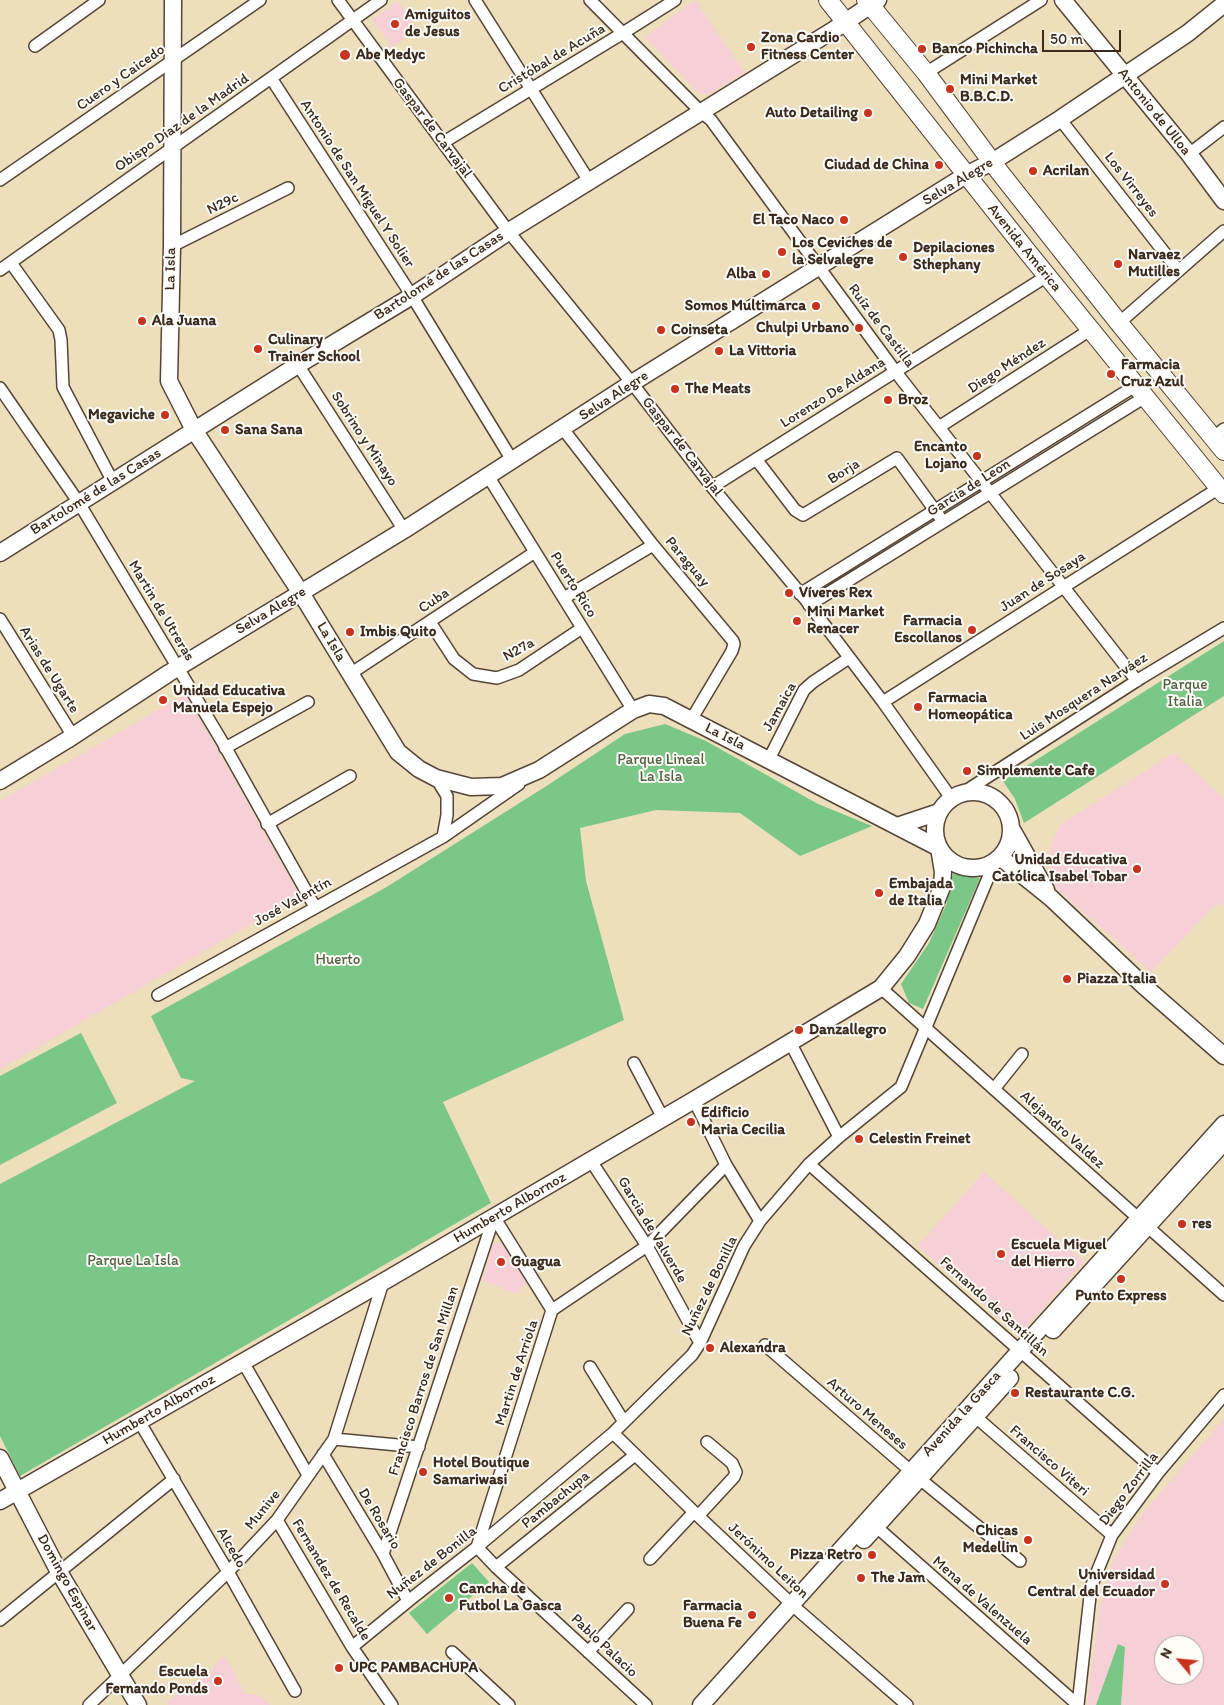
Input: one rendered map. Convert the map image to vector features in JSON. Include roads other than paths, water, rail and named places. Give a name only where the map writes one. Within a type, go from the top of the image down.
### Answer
[{"type":"main road","name":"Avenida América","points":[[828,0],[1090,330],[1222,491]]},
{"type":"main road","name":"Avenida América","points":[[871,2],[992,162],[1119,323],[1220,439]]},
{"type":"street","points":[[35,46],[100,0]]},
{"type":"street","name":"La Isla","points":[[173,0],[172,246],[168,376],[194,430],[301,593],[398,752],[419,769],[436,778],[471,787],[502,786],[540,770],[633,710],[650,704],[664,706],[939,848]]},
{"type":"street","name":"Cuero y Caicedo","points":[[0,180],[260,0]]},
{"type":"street","name":"Gaspar de Carvajal","points":[[338,0],[444,142],[508,232],[632,383],[712,487],[809,605],[956,796]]},
{"type":"street","name":"Obispo Díaz de la Madrid","points":[[0,270],[381,0]]},
{"type":"street","points":[[475,0],[589,181]]},
{"type":"street","name":"Ruíz de Castilla","points":[[590,0],[711,120],[895,371],[1137,681]]},
{"type":"street","name":"Cristóbal de Acuña","points":[[444,142],[623,34],[675,0]]},
{"type":"street","points":[[926,73],[1041,0]]},
{"type":"street","name":"Antonio de Ulloa","points":[[1063,0],[1189,154],[1224,201]]},
{"type":"street","name":"Bartolomé de las Casas","points":[[0,553],[298,365],[412,296],[508,232],[845,22],[871,2]]},
{"type":"street","name":"Selva Alegre","points":[[0,781],[178,668],[404,530],[632,383],[966,175],[992,162],[1060,119],[1188,33],[1224,4]]},
{"type":"street","name":"Antonio de San Miguel Y Solier","points":[[271,78],[412,296],[512,460]]},
{"type":"street","name":"Los Virreyes","points":[[1060,119],[1178,270]]},
{"type":"street","points":[[1189,154],[1224,127]]},
{"type":"street","name":"N29c","points":[[172,246],[288,188]]},
{"type":"street","points":[[1119,323],[1224,231]]},
{"type":"street","points":[[11,263],[58,330],[61,340],[63,387],[114,482]]},
{"type":"street","name":"Lorenzo De Aldana","points":[[712,487],[1047,276]]},
{"type":"street","name":"Diego Méndez","points":[[939,427],[1090,330]]},
{"type":"street","name":"Sobrino y Minayo","points":[[298,365],[404,530]]},
{"type":"street","name":"Martin de Utreras","points":[[0,388],[79,504],[225,748],[314,907]]},
{"type":"street","name":"García de Leon","points":[[800,594],[982,482],[1140,392]]},
{"type":"street","name":"García de Leon","points":[[809,605],[990,492],[1140,392]]},
{"type":"street","name":"Paraguay","points":[[563,429],[653,545],[733,641],[731,654],[691,720]]},
{"type":"street","name":"Borja","points":[[756,459],[795,510],[803,515],[897,458],[943,522]]},
{"type":"street","name":"Puerto Rico","points":[[488,476],[633,710]]},
{"type":"street","name":"Juan de Sosaya","points":[[883,702],[1064,586],[1222,491]]},
{"type":"street","points":[[564,598],[653,545]]},
{"type":"street","name":"Cuba","points":[[350,674],[535,552]]},
{"type":"street","name":"Arias de Ugarte","points":[[0,620],[73,736]]},
{"type":"street","name":"N27a","points":[[430,622],[454,659],[473,674],[497,678],[519,670],[582,628]]},
{"type":"street","name":"Luis Mosquera Narváez","points":[[956,796],[1224,628]]},
{"type":"street","name":"Jamaica","points":[[769,760],[804,690],[849,658]]},
{"type":"street","points":[[225,748],[308,702]]},
{"type":"street","name":"José Valentín","points":[[158,995],[443,837],[540,770]]},
{"type":"street","points":[[267,824],[350,776]]},
{"type":"street","points":[[436,778],[447,796],[447,814],[443,837]]},
{"type":"street","points":[[898,826],[939,812],[956,796],[972,792],[984,793],[994,798],[1003,806],[1009,816],[1011,828],[1006,848],[997,859],[983,867],[970,868],[958,866],[947,858],[939,848],[935,836],[935,824],[939,812]]},
{"type":"street","points":[[1011,828],[1051,898]]},
{"type":"street","name":"Humberto Albornoz","points":[[0,1501],[591,1161],[881,988],[907,956],[927,924],[942,887],[943,872],[939,848]]},
{"type":"street","points":[[997,859],[1051,898],[1144,986],[1224,1056]]},
{"type":"street","name":"Nuñez de Bonilla","points":[[352,1647],[477,1547],[613,1433],[692,1355],[700,1343],[744,1246],[760,1221],[809,1164],[901,1087],[997,859]]},
{"type":"street","name":"Alejandro Valdez","points":[[881,988],[1224,1295]]},
{"type":"street","points":[[790,1042],[839,1137]]},
{"type":"street","points":[[994,1089],[1022,1054]]},
{"type":"street","points":[[634,1063],[663,1118]]},
{"type":"street","points":[[694,1100],[726,1165],[760,1221]]},
{"type":"street","name":"Avenida la Gasca","points":[[1184,1177],[1224,1124]]},
{"type":"street","name":"Avenida la Gasca","points":[[701,1705],[740,1669],[1142,1222],[1184,1177],[1224,1142]]},
{"type":"street","name":"Garcia de Valverde","points":[[591,1161],[647,1246],[700,1343]]},
{"type":"street","name":"Fernando de Santillán","points":[[809,1164],[1158,1473]]},
{"type":"street","name":"Martin de Arriola","points":[[477,1547],[552,1310],[647,1246],[726,1165]]},
{"type":"street","points":[[494,1217],[552,1310]]},
{"type":"street","name":"Francisco Barros de San Millan","points":[[383,1554],[494,1217]]},
{"type":"street","name":"Munive","points":[[89,1705],[228,1572],[278,1520],[334,1438],[383,1282]]},
{"type":"street","name":"Arturo Meneses","points":[[765,1345],[915,1475],[1020,1561]]},
{"type":"street","points":[[243,1362],[308,1475]]},
{"type":"street","points":[[590,1367],[624,1422]]},
{"type":"street","name":"Diego Zorrilla","points":[[1078,1705],[1091,1587],[1112,1535],[1158,1473],[1224,1395]]},
{"type":"street","name":"Francisco Viteri","points":[[972,1413],[1112,1535]]},
{"type":"street","name":"Alcedo","points":[[139,1421],[228,1572],[295,1691]]},
{"type":"street","name":"Jerónimo Leiton","points":[[613,1433],[795,1607],[907,1705]]},
{"type":"street","points":[[334,1438],[419,1447]]},
{"type":"street","points":[[650,1559],[734,1477],[736,1472],[732,1463],[707,1442]]},
{"type":"street","name":"De Rosario","points":[[323,1454],[383,1554],[408,1601]]},
{"type":"street","name":"Pambachupa","points":[[496,1567],[635,1455]]},
{"type":"street","name":"Domingo Espinar","points":[[0,1458],[59,1572],[138,1705]]},
{"type":"street","points":[[0,1620],[174,1479]]},
{"type":"street","name":"Fernandez de Recalde","points":[[278,1520],[352,1647],[392,1705]]},
{"type":"street","name":"Mena de Valenzuela","points":[[872,1523],[1078,1705]]},
{"type":"street","name":"Pablo Palacio","points":[[477,1547],[496,1567],[646,1705]]},
{"type":"street","points":[[588,1652],[628,1609]]},
{"type":"street","points":[[452,1652],[508,1705]]},
{"type":"street","name":"Avenida la Gasca","points":[[715,1705],[740,1669]]},
{"type":"place","name":"Amiguitos de Jesus","points":[[395,24]]},
{"type":"place","name":"Zona Cardio Fitness Center","points":[[751,47]]},
{"type":"place","name":"Banco Pichincha","points":[[922,49]]},
{"type":"place","name":"Abe Medyc","points":[[345,55]]},
{"type":"place","name":"Mini Market B.B.C.D.","points":[[950,89]]},
{"type":"place","name":"Auto Detailing","points":[[868,113]]},
{"type":"place","name":"Ciudad de China","points":[[939,165]]},
{"type":"place","name":"Acrilan","points":[[1033,171]]},
{"type":"place","name":"El Taco Naco","points":[[844,220]]},
{"type":"place","name":"Los Ceviches de la Selvalegre","points":[[782,252]]},
{"type":"place","name":"Depilaciones Sthephany","points":[[903,257]]},
{"type":"place","name":"Narvaez Mutilles","points":[[1118,264]]},
{"type":"place","name":"Alba","points":[[766,274]]},
{"type":"place","name":"Somos Multimarca","points":[[816,306]]},
{"type":"place","name":"Ala Juana","points":[[142,321]]},
{"type":"place","name":"Chulpi Urbano","points":[[859,328]]},
{"type":"place","name":"Coinseta","points":[[661,330]]},
{"type":"place","name":"Culinary Trainer School","points":[[258,349]]},
{"type":"place","name":"La Vittoria","points":[[719,351]]},
{"type":"place","name":"Farmacia Cruz Azul","points":[[1111,374]]},
{"type":"place","name":"The Meats","points":[[675,389]]},
{"type":"place","name":"Broz","points":[[888,400]]},
{"type":"place","name":"Megaviche","points":[[165,415]]},
{"type":"place","name":"Sana Sana","points":[[225,430]]},
{"type":"place","name":"Encanto Lojano","points":[[977,456]]},
{"type":"place","name":"Víveres Rex","points":[[789,593]]},
{"type":"place","name":"Mini Market Renacer","points":[[797,621]]},
{"type":"place","name":"Farmacia Escollanos","points":[[972,630]]},
{"type":"place","name":"Imbis Quito","points":[[350,632]]},
{"type":"place","name":"Unidad Educativa Manuela Espejo","points":[[163,700]]},
{"type":"place","name":"Farmacia Homeopática","points":[[918,707]]},
{"type":"place","name":"Simplemente Cafe","points":[[967,771]]},
{"type":"place","name":"Unidad Educativa Católica Isabel Tobar","points":[[1137,869]]},
{"type":"place","name":"Embajada de Italia","points":[[879,893]]},
{"type":"place","name":"Piazza Italia","points":[[1067,979]]},
{"type":"place","name":"Danzallegro","points":[[799,1030]]},
{"type":"place","name":"Edificio Maria Cecilia","points":[[691,1122]]},
{"type":"place","name":"Celestin Freinet","points":[[859,1139]]},
{"type":"place","name":"res","points":[[1182,1224]]},
{"type":"place","name":"Escuela Miguel del Hierro","points":[[1001,1254]]},
{"type":"place","name":"Guagua","points":[[501,1262]]},
{"type":"place","name":"Punto Express","points":[[1121,1279]]},
{"type":"place","name":"Alexandra","points":[[710,1348]]},
{"type":"place","name":"Restaurante C.G.","points":[[1015,1393]]},
{"type":"place","name":"Hotel Boutique Samariwasi","points":[[423,1472]]},
{"type":"place","name":"Chicas Medellin","points":[[1028,1540]]},
{"type":"place","name":"Pizza Retro","points":[[872,1555]]},
{"type":"place","name":"The Jam","points":[[861,1578]]},
{"type":"place","name":"Universidad Central del Ecuador","points":[[1165,1584]]},
{"type":"place","name":"Cancha de Futbol La Gasca","points":[[449,1598]]},
{"type":"place","name":"Farmacia Buena Fe","points":[[752,1615]]},
{"type":"place","name":"UPC PAMBACHUPA","points":[[339,1668]]},
{"type":"place","name":"Escuela Fernando Ponds","points":[[218,1681]]},
{"type":"park label","name":"Parque Italia","points":[[1185,694]]},
{"type":"park label","name":"Parque Lineal La Isla","points":[[661,768]]},
{"type":"park label","name":"Huerto","points":[[338,960]]},
{"type":"park label","name":"Parque La Isla","points":[[133,1261]]}]
